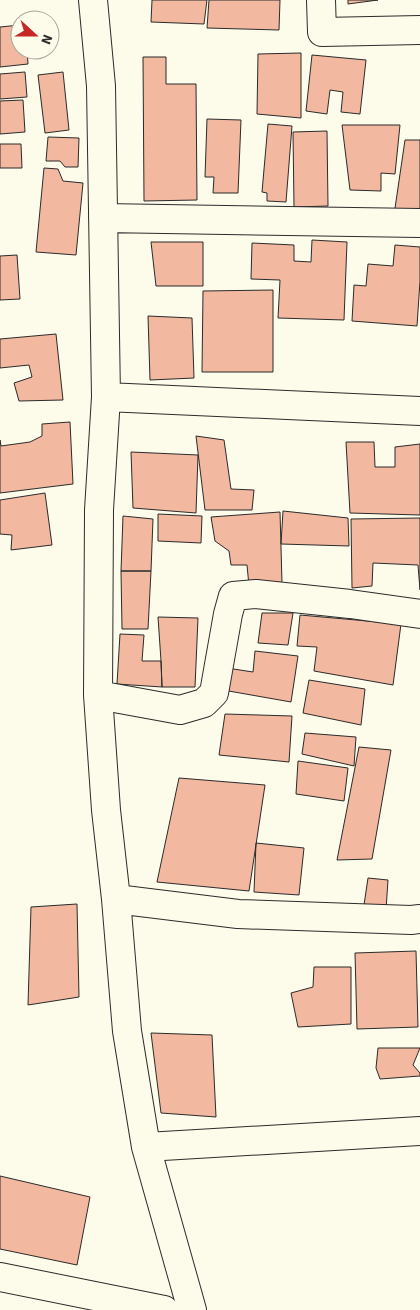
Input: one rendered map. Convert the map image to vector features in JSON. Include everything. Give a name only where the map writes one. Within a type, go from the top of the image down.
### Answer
[{"type":"street","points":[[94,0],[101,86],[106,397],[99,510],[98,695],[106,810],[116,898],[127,1031],[146,1147],[192,1310]]},
{"type":"street","points":[[321,0],[322,32],[420,30]]},
{"type":"street","points":[[103,218],[420,223]]},
{"type":"street","points":[[106,397],[420,412]]},
{"type":"street","points":[[98,695],[180,710],[204,703],[214,693],[233,596],[256,594],[420,614]]},
{"type":"street","points":[[116,898],[238,914],[420,919]]},
{"type":"street","points":[[146,1147],[420,1131]]},
{"type":"street","points":[[0,1277],[164,1310]]},
{"type":"building","points":[[152,0],[207,0],[204,24],[151,22]]},
{"type":"building","points":[[209,0],[280,0],[279,30],[207,28]]},
{"type":"building","points":[[348,0],[378,0],[348,4]]},
{"type":"building","points":[[10,26],[10,60],[28,60],[28,64],[0,67],[0,27]]},
{"type":"building","points":[[301,53],[301,118],[257,114],[258,54]]},
{"type":"building","points":[[312,55],[366,60],[360,114],[341,112],[343,92],[330,90],[327,114],[306,111]]},
{"type":"building","points":[[143,57],[166,57],[166,84],[196,84],[197,200],[144,201]]},
{"type":"building","points":[[25,72],[27,97],[0,99],[0,74]]},
{"type":"building","points":[[63,72],[69,130],[45,133],[38,75]]},
{"type":"building","points":[[23,100],[25,132],[0,134],[0,101]]},
{"type":"building","points":[[207,119],[241,120],[238,193],[213,193],[214,177],[205,177]]},
{"type":"building","points":[[268,124],[292,126],[286,202],[267,201],[267,193],[262,192]]},
{"type":"building","points":[[342,125],[400,125],[395,174],[381,173],[381,191],[350,190]]},
{"type":"building","points":[[327,131],[328,206],[294,207],[293,132]]},
{"type":"building","points":[[48,137],[79,138],[78,167],[65,167],[60,161],[46,161]]},
{"type":"building","points":[[405,140],[420,140],[420,216],[394,215]]},
{"type":"building","points":[[0,144],[21,144],[22,168],[0,168]]},
{"type":"building","points":[[44,168],[58,169],[63,181],[83,183],[76,255],[36,252]]},
{"type":"building","points":[[312,240],[347,242],[344,320],[278,318],[280,280],[251,279],[252,243],[294,245],[294,261],[311,262]]},
{"type":"building","points":[[151,242],[203,242],[203,286],[156,286]]},
{"type":"building","points":[[395,245],[420,247],[417,326],[352,321],[354,285],[366,286],[368,264],[393,266]]},
{"type":"building","points":[[17,255],[20,299],[0,300],[0,256]]},
{"type":"building","points":[[273,290],[273,372],[202,372],[203,291]]},
{"type":"building","points":[[148,316],[192,318],[194,378],[150,380]]},
{"type":"building","points":[[56,334],[63,400],[19,401],[14,383],[32,377],[29,365],[0,368],[0,339]]},
{"type":"building","points":[[70,422],[73,484],[0,493],[0,440],[1,446],[30,442],[42,436],[42,424]]},
{"type":"building","points":[[196,436],[224,440],[231,489],[254,490],[252,510],[205,510]]},
{"type":"building","points":[[346,442],[374,442],[375,467],[395,467],[395,447],[420,444],[420,515],[350,513]]},
{"type":"building","points":[[131,452],[198,455],[196,513],[133,508]]},
{"type":"building","points":[[45,493],[52,545],[11,550],[12,535],[0,534],[0,500]]},
{"type":"building","points":[[283,511],[348,518],[349,546],[281,544]]},
{"type":"building","points":[[280,512],[282,583],[249,586],[247,565],[231,565],[229,551],[215,541],[211,517]]},
{"type":"building","points":[[158,514],[202,516],[201,543],[158,541]]},
{"type":"building","points":[[123,516],[153,519],[151,571],[121,571]]},
{"type":"building","points":[[420,518],[420,590],[418,565],[373,563],[372,586],[352,588],[351,519]]},
{"type":"building","points":[[121,571],[151,571],[148,629],[122,629]]},
{"type":"building","points":[[262,613],[293,613],[288,645],[258,643]]},
{"type":"building","points":[[300,615],[401,624],[393,685],[314,671],[317,647],[297,646]]},
{"type":"building","points":[[158,617],[198,618],[195,687],[162,687]]},
{"type":"building","points":[[120,634],[144,635],[142,661],[161,661],[162,687],[117,684]]},
{"type":"building","points":[[255,651],[298,656],[291,702],[223,690],[227,668],[253,672]]},
{"type":"building","points":[[309,680],[365,689],[361,725],[303,713]]},
{"type":"building","points":[[225,714],[292,716],[289,762],[219,755]]},
{"type":"building","points":[[305,733],[356,737],[354,766],[302,754]]},
{"type":"building","points":[[359,747],[391,750],[372,859],[337,860]]},
{"type":"building","points":[[298,761],[348,768],[344,801],[296,794]]},
{"type":"building","points":[[179,778],[265,785],[249,891],[157,882]]},
{"type":"building","points":[[256,843],[304,848],[299,895],[254,892]]},
{"type":"building","points":[[368,878],[388,880],[386,910],[364,905]]},
{"type":"building","points":[[77,904],[79,997],[28,1005],[31,907]]},
{"type":"building","points":[[416,951],[418,1027],[357,1029],[355,953]]},
{"type":"building","points":[[314,967],[351,967],[351,1024],[298,1027],[291,993],[313,987]]},
{"type":"building","points":[[151,1033],[212,1035],[216,1117],[161,1113]]},
{"type":"building","points":[[378,1048],[420,1048],[413,1065],[420,1073],[420,1076],[380,1079],[376,1068]]},
{"type":"building","points":[[0,1176],[90,1197],[77,1265],[0,1249]]}]
